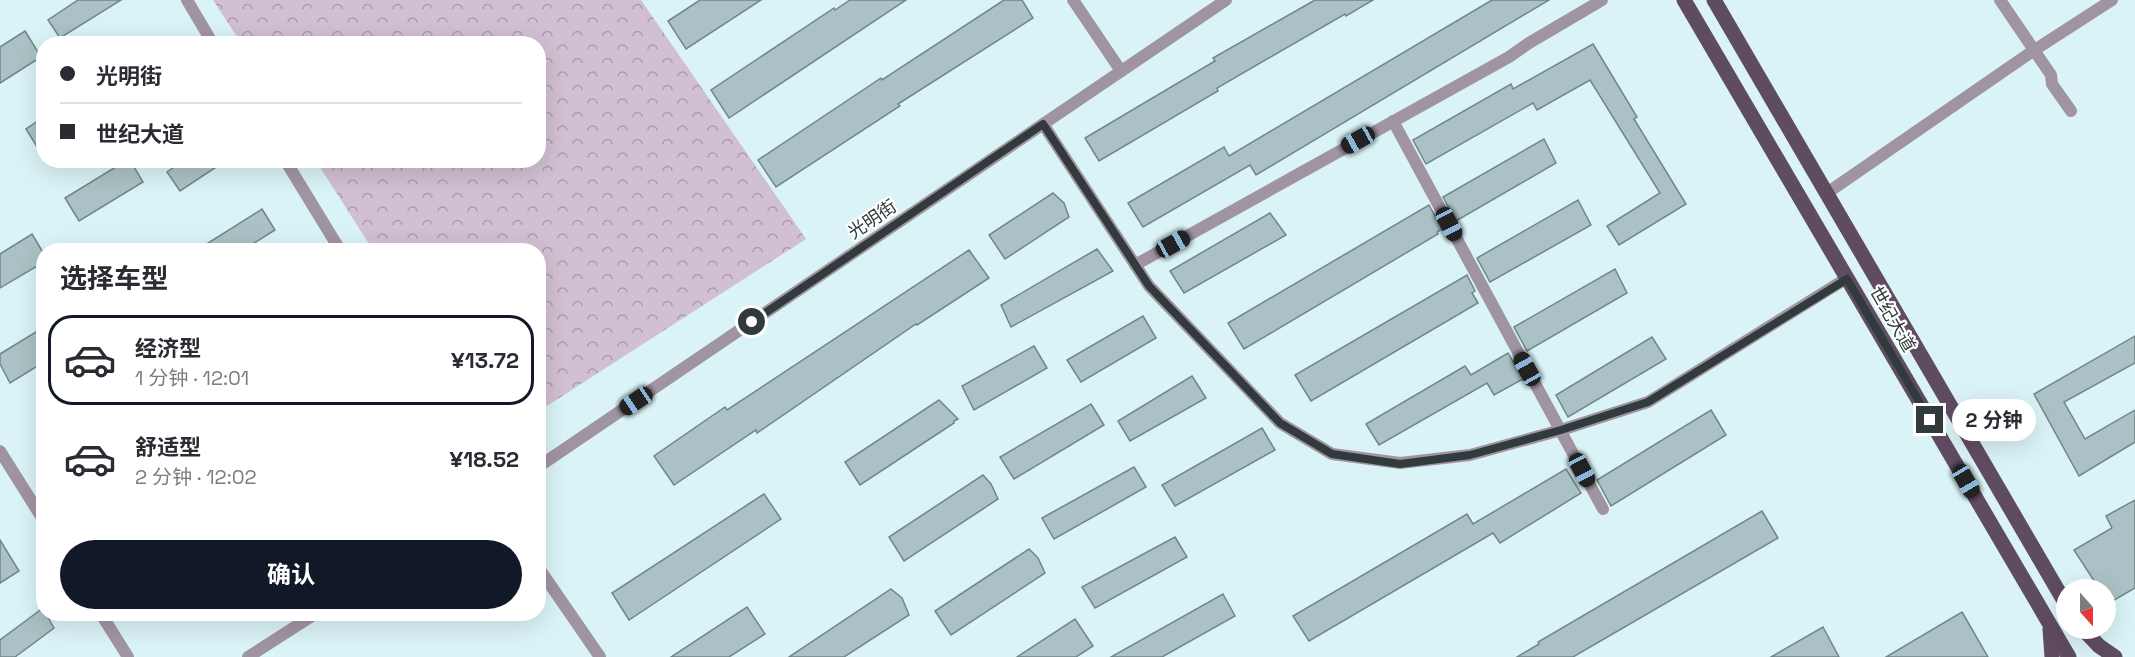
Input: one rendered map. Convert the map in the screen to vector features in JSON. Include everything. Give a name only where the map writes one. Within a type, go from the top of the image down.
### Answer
[{"type":"main road","name":"世纪大道","points":[[1684,0],[2069,657]]},
{"type":"main road","name":"世纪大道","points":[[1714,0],[2056,587]]},
{"type":"main road","points":[[2049,623],[2052,657]]},
{"type":"main road","points":[[2087,639],[2097,657]]},
{"type":"main road","points":[[2092,639],[2115,657]]},
{"type":"street","points":[[187,0],[208,36]]},
{"type":"street","points":[[1073,0],[1121,71]]},
{"type":"street","name":"光明街","points":[[546,462],[1226,0]]},
{"type":"street","points":[[1135,265],[1509,57],[1602,0]]},
{"type":"street","points":[[2000,0],[2071,111]]},
{"type":"street","points":[[1827,193],[2033,51],[2112,0]]},
{"type":"street","points":[[1393,121],[1603,509]]},
{"type":"street","points":[[1043,124],[1149,286],[1280,423],[1332,454],[1400,464],[1470,455],[1561,430],[1648,402],[1847,279]]},
{"type":"street","points":[[290,168],[336,243]]},
{"type":"street","points":[[0,451],[36,508]]},
{"type":"street","points":[[546,579],[600,657]]},
{"type":"street","points":[[105,621],[128,657]]},
{"type":"street","points":[[248,657],[304,621]]},
{"type":"green space","points":[[213,0],[641,0],[806,239],[546,406],[546,243],[369,243],[320,168],[546,168],[546,36],[236,36]]},
{"type":"building","points":[[78,0],[121,0],[63,36],[59,36],[48,20]]},
{"type":"building","points":[[700,0],[761,0],[686,49],[668,21]]},
{"type":"building","points":[[850,0],[906,0],[729,118],[711,90],[834,8],[835,10]]},
{"type":"building","points":[[1004,0],[1022,0],[1033,18],[898,104],[900,106],[776,187],[758,160]]},
{"type":"building","points":[[1315,0],[1373,0],[1217,88],[1218,91],[1099,161],[1085,138],[1215,61],[1213,58]]},
{"type":"building","points":[[1492,0],[1549,0],[1256,175],[1250,165],[1143,227],[1128,203],[1224,147],[1229,156]]},
{"type":"building","points":[[25,31],[36,49],[36,60],[0,83],[0,47]]},
{"type":"building","points":[[1593,44],[1637,117],[1634,119],[1686,204],[1619,245],[1607,226],[1660,193],[1590,80],[1537,110],[1533,103],[1426,164],[1413,140],[1511,84],[1513,89]]},
{"type":"building","points":[[36,122],[36,145],[26,129]]},
{"type":"building","points":[[1544,139],[1556,163],[1456,221],[1443,197]]},
{"type":"building","points":[[114,168],[135,168],[143,182],[79,221],[65,198]]},
{"type":"building","points":[[173,168],[215,168],[180,191],[167,172]]},
{"type":"building","points":[[1053,193],[1064,203],[1069,217],[1005,259],[989,235]]},
{"type":"building","points":[[1578,200],[1591,225],[1490,282],[1477,258]]},
{"type":"building","points":[[1429,205],[1442,229],[1437,232],[1438,234],[1244,349],[1228,323]]},
{"type":"building","points":[[262,209],[275,230],[254,243],[208,243]]},
{"type":"building","points":[[1270,213],[1286,235],[1184,293],[1170,271]]},
{"type":"building","points":[[32,234],[37,243],[36,267],[0,288],[0,254]]},
{"type":"building","points":[[1097,249],[1113,271],[1011,327],[1001,305]]},
{"type":"building","points":[[969,250],[989,278],[916,324],[757,433],[756,430],[674,485],[654,456],[725,407],[727,410]]},
{"type":"building","points":[[1615,269],[1627,293],[1527,351],[1514,327]]},
{"type":"building","points":[[1467,275],[1475,291],[1472,293],[1478,303],[1311,401],[1295,375]]},
{"type":"building","points":[[1143,316],[1156,338],[1081,382],[1067,360]]},
{"type":"building","points":[[36,332],[36,367],[10,383],[0,364],[0,354]]},
{"type":"building","points":[[2135,336],[2135,363],[2064,402],[2085,439],[2135,410],[2135,442],[2079,476],[2034,394]]},
{"type":"building","points":[[1652,337],[1666,359],[1568,417],[1556,395]]},
{"type":"building","points":[[1034,346],[1047,368],[974,410],[962,386]]},
{"type":"building","points":[[1508,353],[1523,379],[1494,395],[1487,383],[1379,445],[1366,424],[1465,366],[1471,375]]},
{"type":"building","points":[[1192,376],[1206,398],[1130,441],[1118,421]]},
{"type":"building","points":[[939,400],[958,419],[860,485],[845,462]]},
{"type":"building","points":[[1091,404],[1104,425],[1014,479],[1000,457]]},
{"type":"building","points":[[1711,410],[1726,435],[1611,506],[1597,480]]},
{"type":"building","points":[[1262,428],[1275,450],[1175,506],[1162,485]]},
{"type":"building","points":[[1134,467],[1146,487],[1054,539],[1042,518]]},
{"type":"building","points":[[1566,469],[1581,493],[1500,543],[1493,533],[1309,641],[1293,616],[1467,514],[1473,524]]},
{"type":"building","points":[[983,475],[991,484],[998,499],[904,561],[889,537]]},
{"type":"building","points":[[764,494],[781,519],[629,620],[612,593]]},
{"type":"building","points":[[2135,500],[2135,588],[2116,599],[2116,579],[2093,579],[2074,550],[2112,528],[2106,516]]},
{"type":"building","points":[[1762,511],[1778,538],[1573,657],[1517,657],[1539,644],[1538,642]]},
{"type":"building","points":[[1175,537],[1187,557],[1095,608],[1082,587]]},
{"type":"building","points":[[0,540],[19,571],[0,583]]},
{"type":"building","points":[[1029,549],[1038,558],[1045,573],[951,635],[935,611]]},
{"type":"building","points":[[891,589],[902,598],[909,615],[844,657],[789,657]]},
{"type":"building","points":[[1223,594],[1235,616],[1162,657],[1111,657]]},
{"type":"building","points":[[747,607],[765,634],[729,657],[671,657]]},
{"type":"building","points":[[1962,612],[1988,657],[1886,657]]},
{"type":"building","points":[[36,613],[36,621],[50,621],[54,628],[15,657],[0,657],[0,640]]},
{"type":"building","points":[[1075,619],[1093,646],[1076,657],[1017,657]]},
{"type":"building","points":[[1823,627],[1839,657],[1771,657]]},
{"type":"route","points":[[752,322],[1043,124],[1149,286],[1280,423],[1332,454],[1400,464],[1470,455],[1561,430],[1648,402],[1847,279],[1930,420]]}]
